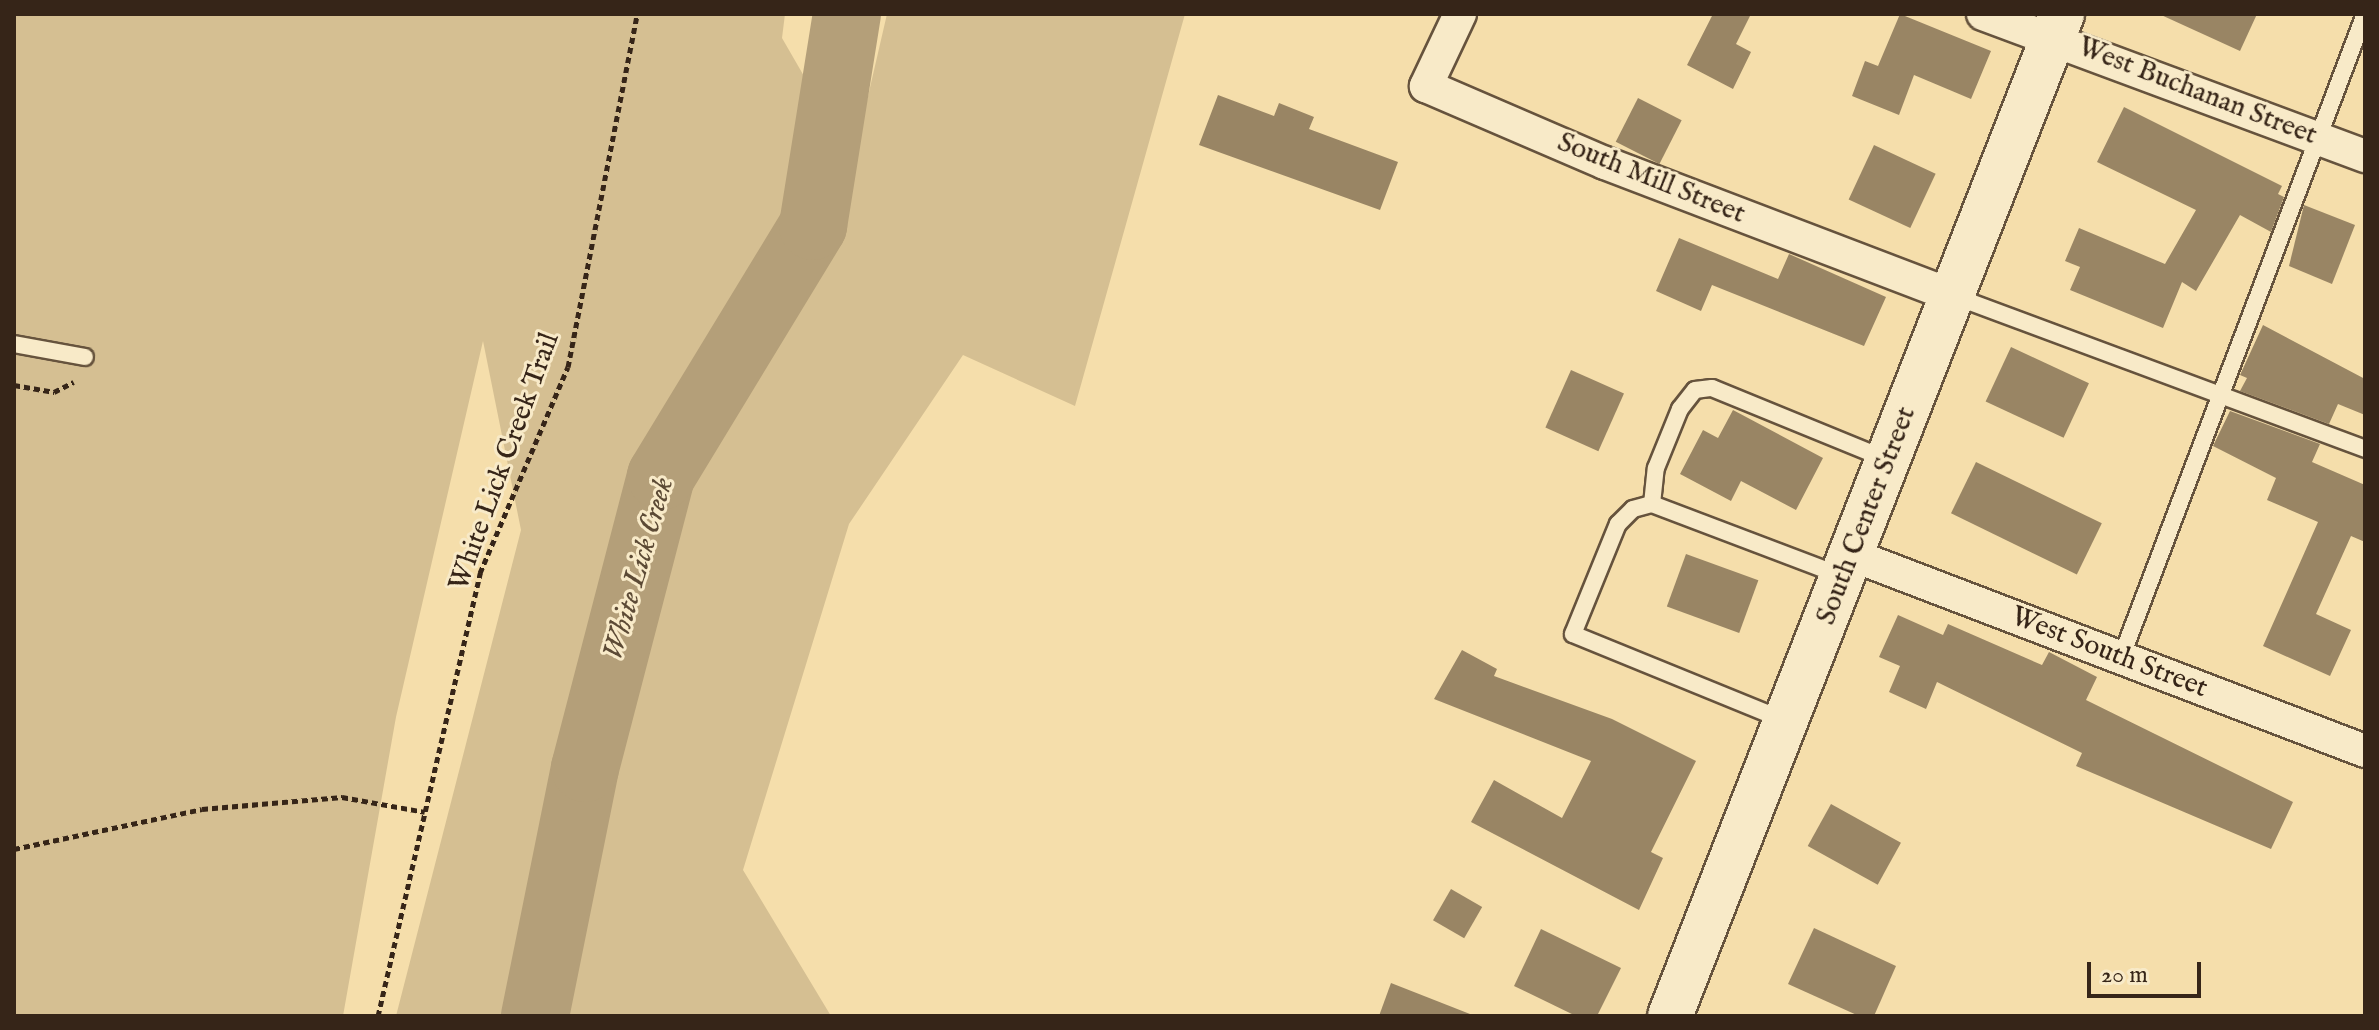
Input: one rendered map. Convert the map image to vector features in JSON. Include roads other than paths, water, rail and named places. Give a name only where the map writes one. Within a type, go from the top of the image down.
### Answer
[{"type":"main road","name":"South Center Street","points":[[1670,1016],[2058,25]]},
{"type":"street","name":"South Mill Street","points":[[1460,14],[1426,86],[1605,163],[1953,296]]},
{"type":"street","name":"West Buchanan Street","points":[[1983,14],[2058,25],[2365,156]]},
{"type":"street","name":"West South Street","points":[[1848,566],[2121,658],[2365,751]]},
{"type":"lane","points":[[2121,658],[2321,139],[2365,14]]},
{"type":"lane","points":[[1953,296],[2365,449]]},
{"type":"lane","points":[[14,344],[85,357]]},
{"type":"lane","points":[[1652,504],[1656,468],[1680,409],[1695,390],[1712,388],[1889,461]]},
{"type":"lane","points":[[1787,721],[1573,634],[1618,524],[1633,509],[1652,504],[1848,566]]},
{"type":"waterway","name":"White Lick Creek","points":[[535,1016],[585,768],[661,476],[813,226],[847,14]]}]
